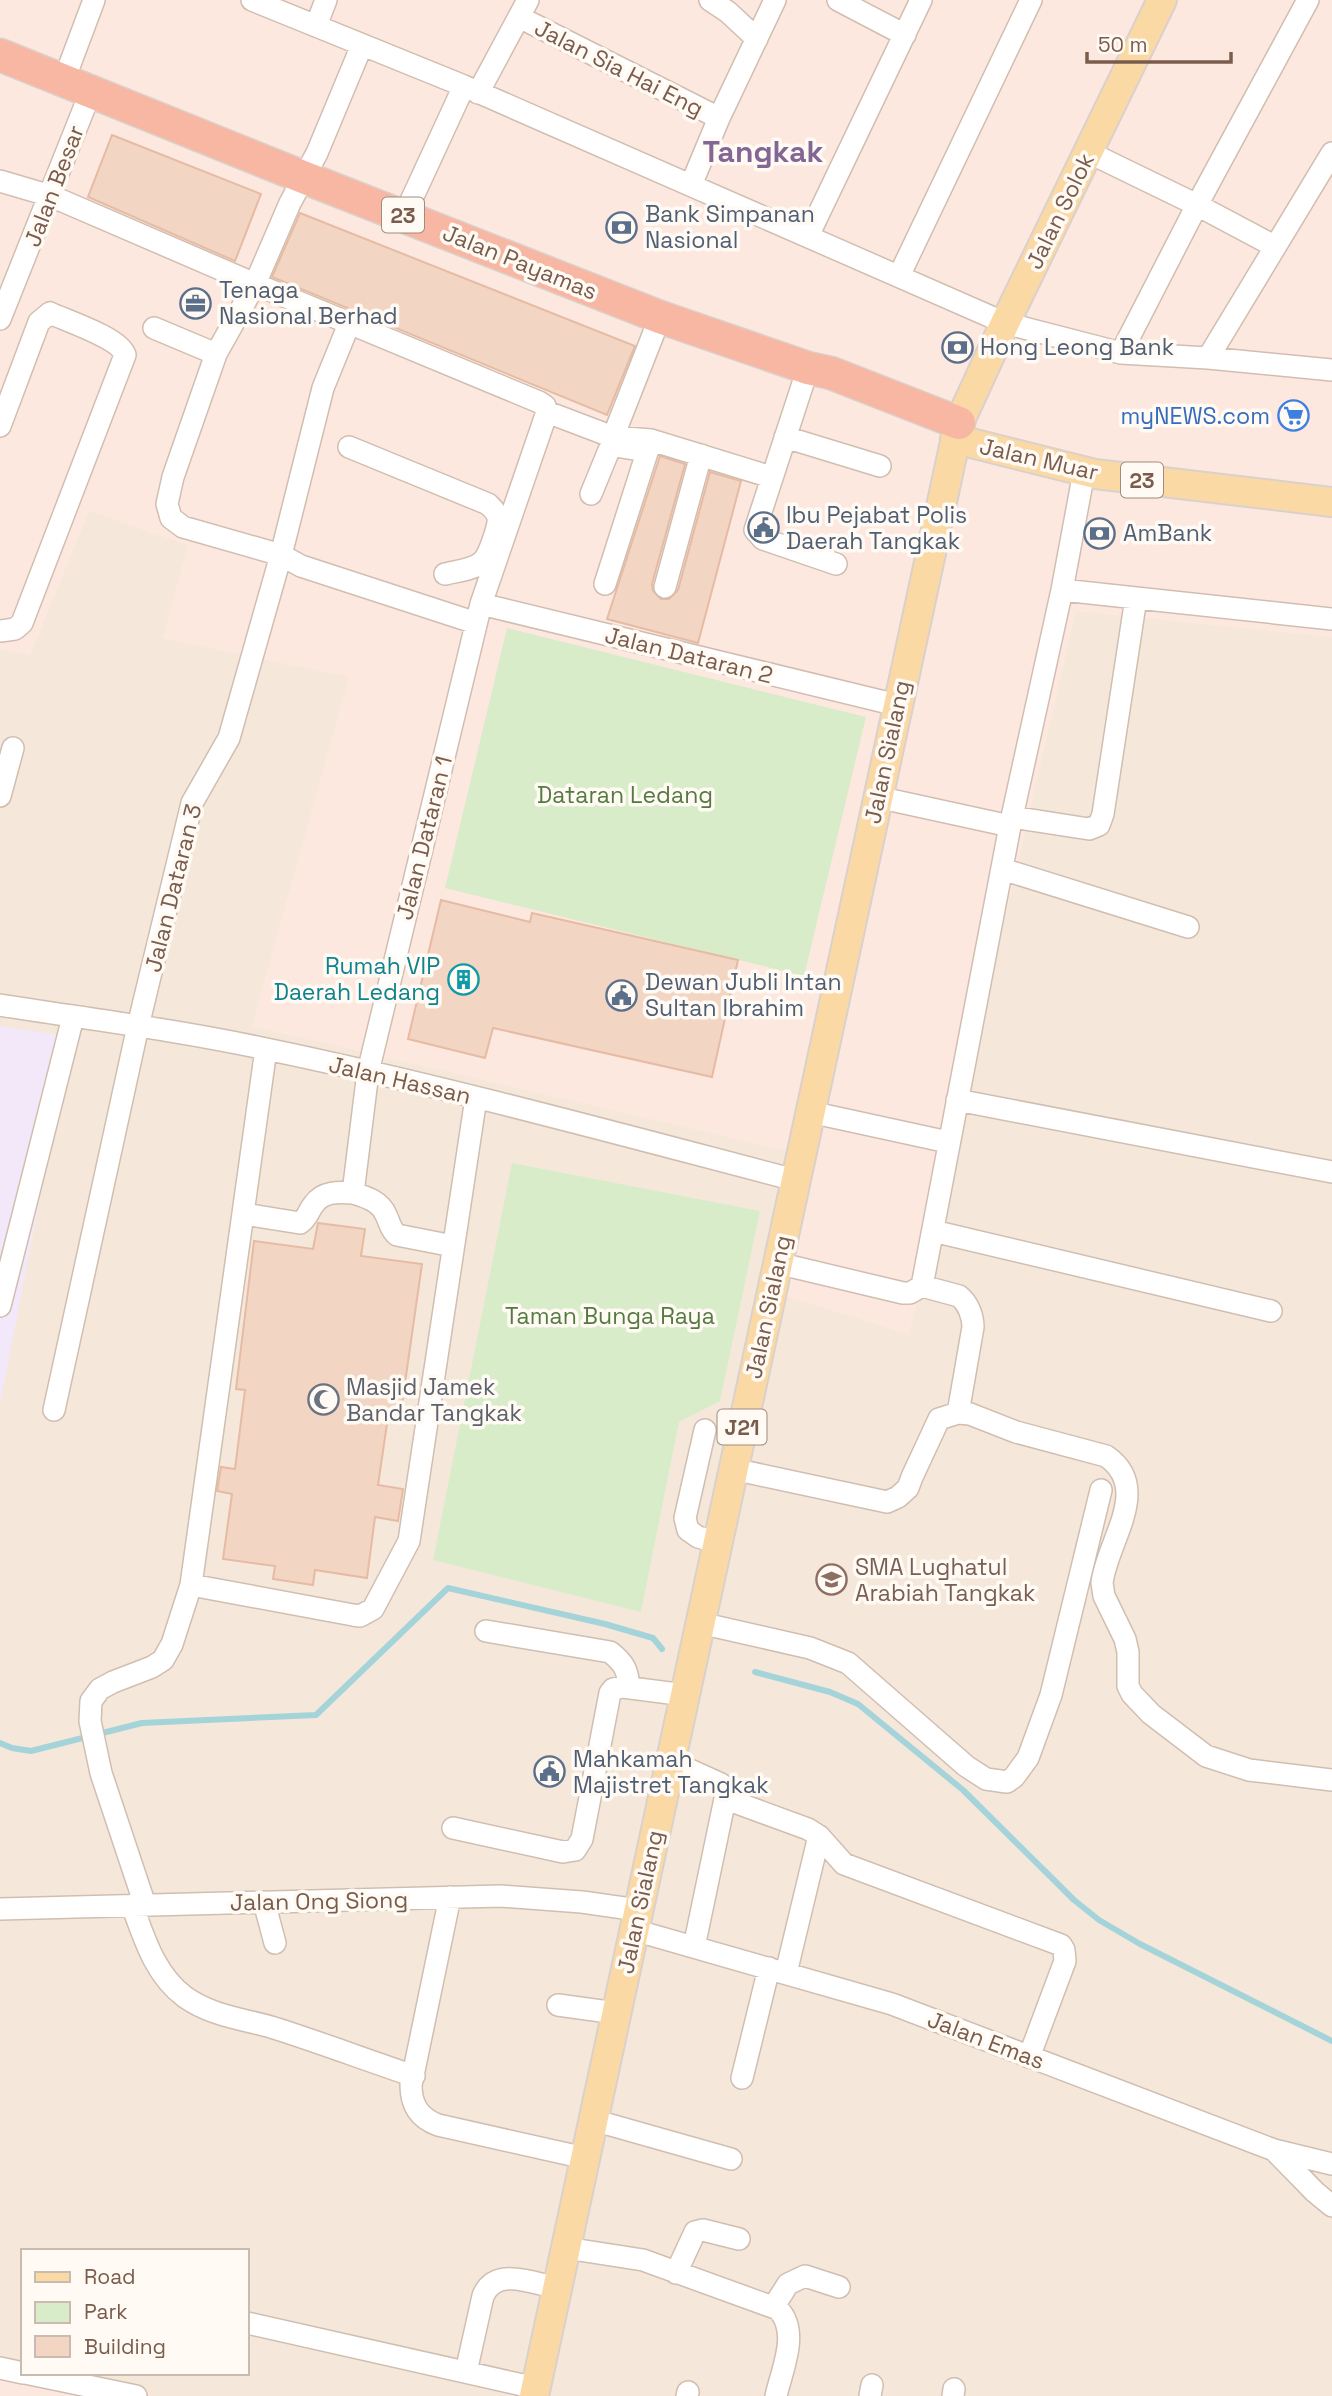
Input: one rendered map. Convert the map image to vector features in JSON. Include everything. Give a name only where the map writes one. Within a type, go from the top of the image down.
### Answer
[{"type":"highway","name":"Jalan Payamas","points":[[0,55],[660,317],[808,368],[831,373],[958,431]]},
{"type":"main road","name":"Jalan Solok","points":[[958,431],[1005,323],[1162,0]]},
{"type":"main road","name":"Jalan Muar","points":[[958,431],[1084,472],[1332,502]]},
{"type":"main road","name":"Jalan Muar","points":[[958,431],[1080,453],[1332,483]]},
{"type":"main road","name":"Jalan Sialang","points":[[535,2392],[958,431]]},
{"type":"street","name":"Jalan Besar","points":[[0,319],[51,197],[78,85],[94,0]]},
{"type":"street","points":[[252,0],[288,7],[316,26],[471,90],[1005,323],[1122,353],[1332,370]]},
{"type":"street","points":[[316,26],[326,0]]},
{"type":"street","points":[[710,0],[729,12],[757,39]]},
{"type":"street","points":[[691,186],[719,118],[775,0]]},
{"type":"street","points":[[838,0],[905,35]]},
{"type":"street","points":[[808,236],[921,0]]},
{"type":"street","points":[[899,276],[1031,0]]},
{"type":"street","points":[[1122,353],[1197,205],[1308,0]]},
{"type":"street","points":[[404,216],[471,90],[523,8]]},
{"type":"street","name":"Jalan Sia Hai Eng","points":[[523,8],[719,118]]},
{"type":"street","points":[[154,328],[216,354],[255,285],[303,177],[317,153],[362,45]]},
{"type":"street","points":[[1088,152],[1274,246]]},
{"type":"street","points":[[1208,358],[1332,153]]},
{"type":"street","points":[[0,181],[51,197],[255,285],[539,402],[545,406],[547,412],[613,437],[701,455],[771,477]]},
{"type":"street","points":[[0,426],[43,317],[50,313],[112,340],[123,349],[124,355],[22,623],[15,629],[0,631]]},
{"type":"street","points":[[613,437],[660,317]]},
{"type":"street","name":"Jalan Dataran 3","points":[[54,1410],[138,1026],[192,803],[229,738],[281,555],[323,388],[349,324]]},
{"type":"street","name":"Jalan Dataran 2","points":[[216,354],[173,477],[167,503],[171,518],[183,527],[281,555],[301,566],[478,614],[897,705]]},
{"type":"street","points":[[808,368],[756,524],[758,535],[836,564]]},
{"type":"street","name":"Jalan Dataran 1","points":[[353,1193],[368,1072],[478,614],[547,412]]},
{"type":"street","points":[[785,436],[880,466]]},
{"type":"street","points":[[591,494],[609,450],[615,446],[649,446]]},
{"type":"street","points":[[606,584],[649,446]]},
{"type":"street","points":[[349,447],[488,504],[495,512],[499,521],[484,561],[469,569],[445,574]]},
{"type":"street","points":[[665,587],[701,455]]},
{"type":"street","points":[[922,1286],[1011,821],[1062,590],[1084,472]]},
{"type":"street","points":[[1062,590],[1332,619]]},
{"type":"street","points":[[877,797],[1011,821],[1089,829],[1099,825],[1103,814],[1136,598]]},
{"type":"street","points":[[0,796],[13,748]]},
{"type":"street","points":[[1002,869],[1188,927]]},
{"type":"street","name":"Jalan Hassan","points":[[0,1005],[266,1049],[476,1098],[795,1180]]},
{"type":"street","points":[[0,1306],[74,1017]]},
{"type":"street","points":[[266,1049],[191,1585],[172,1644],[163,1660],[100,1689],[91,1701],[92,1731],[101,1773],[139,1905],[148,1950],[166,1979],[185,1997],[211,2011],[271,2027],[414,2076]]},
{"type":"street","points":[[191,1585],[360,1616],[373,1609],[410,1541],[476,1098]]},
{"type":"street","points":[[957,1100],[1332,1172]]},
{"type":"street","points":[[810,1112],[948,1142]]},
{"type":"street","points":[[244,1214],[300,1223],[305,1220],[320,1197],[331,1193],[353,1193],[381,1206],[397,1236],[453,1246]]},
{"type":"street","points":[[933,1231],[1271,1311]]},
{"type":"street","points":[[777,1263],[903,1293],[910,1293],[922,1286],[963,1299],[972,1317],[973,1327],[958,1412]]},
{"type":"street","points":[[733,1469],[887,1502],[908,1488],[939,1419],[958,1412],[1016,1432],[1094,1451],[1117,1463],[1124,1473],[1127,1505],[1102,1583],[1104,1596],[1125,1639],[1128,1652],[1128,1686],[1132,1693],[1150,1714],[1206,1756],[1249,1770],[1332,1780]]},
{"type":"street","points":[[705,1430],[685,1518],[688,1530],[698,1537],[717,1542]]},
{"type":"street","points":[[700,1623],[810,1648],[848,1663],[966,1766],[986,1779],[1007,1782],[1028,1758],[1051,1695],[1101,1490]]},
{"type":"street","points":[[486,1631],[610,1651],[623,1663],[628,1674],[629,1688]]},
{"type":"street","points":[[453,1828],[563,1852],[575,1850],[582,1839],[607,1698],[613,1689],[629,1688],[685,1695]]},
{"type":"street","points":[[670,1761],[725,1788],[726,1799],[694,1947]]},
{"type":"street","points":[[726,1799],[808,1829],[844,1864],[1061,1945],[1065,1961],[1029,2057]]},
{"type":"street","points":[[742,2078],[778,1971],[818,1836]]},
{"type":"street","name":"Jalan Ong Siong","points":[[0,1909],[501,1896],[582,1902],[636,1920]]},
{"type":"street","points":[[450,1898],[414,2076],[411,2096],[414,2106],[428,2121],[585,2158]]},
{"type":"street","points":[[264,1902],[275,1943]]},
{"type":"street","name":"Jalan Emas","points":[[636,1920],[694,1947],[892,2004],[1274,2150],[1332,2164]]},
{"type":"street","points":[[558,2005],[616,2013]]},
{"type":"street","points":[[593,2120],[731,2159]]},
{"type":"street","points":[[1274,2150],[1332,2206]]},
{"type":"street","points":[[676,2273],[695,2232],[704,2230],[739,2239]]},
{"type":"street","points":[[566,2248],[643,2260],[774,2306],[785,2318],[790,2334],[778,2389]]},
{"type":"street","points":[[774,2306],[788,2284],[805,2276],[839,2287]]},
{"type":"street","points":[[466,2372],[483,2296],[493,2281],[510,2278],[557,2288]]},
{"type":"street","points":[[248,2323],[466,2372],[535,2392]]},
{"type":"street","points":[[0,2368],[21,2372]]},
{"type":"street","points":[[34,2375],[136,2396]]},
{"type":"shaded area","name":"Tangkak","points":[[0,0],[1332,0],[1332,2396],[0,2396]]},
{"type":"shaded area","points":[[0,0],[1332,0],[1332,637],[1076,611],[909,1334],[765,1290],[796,1153],[252,1026],[349,677],[163,638],[188,545],[89,511],[30,655],[0,649]]},
{"type":"shaded area","points":[[0,1026],[71,1037],[0,1404]]},
{"type":"shaded area","points":[[0,2361],[21,2365],[21,2375],[68,2375],[150,2392],[149,2396],[0,2396]]},
{"type":"green space","name":"Dataran Ledang","points":[[507,628],[866,717],[804,976],[445,888]]},
{"type":"green space","name":"Taman Bunga Raya","points":[[512,1163],[760,1211],[720,1401],[679,1422],[641,1612],[433,1560]]},
{"type":"building","points":[[112,135],[261,194],[235,261],[88,197]]},
{"type":"building","points":[[300,213],[635,346],[607,415],[272,277]]},
{"type":"building","points":[[660,456],[685,464],[652,584],[653,591],[661,599],[669,599],[678,590],[710,472],[741,481],[698,643],[607,619]]},
{"type":"building","name":"Dewan Jubli Intan Sultan Ibrahim","points":[[441,900],[530,922],[532,913],[738,960],[712,1077],[493,1028],[485,1058],[408,1039]]},
{"type":"building","name":"Masjid Jamek Bandar Tangkak","points":[[318,1223],[365,1229],[361,1256],[422,1264],[401,1411],[389,1410],[378,1485],[403,1489],[398,1521],[375,1517],[367,1578],[315,1570],[313,1585],[273,1579],[275,1566],[223,1559],[232,1494],[217,1491],[221,1467],[235,1469],[245,1390],[236,1389],[254,1241],[313,1249]]},
{"type":"waterway","points":[[0,1743],[31,1751],[142,1723],[316,1715],[448,1588],[605,1624],[653,1638],[662,1649]]},
{"type":"waterway","points":[[755,1672],[830,1692],[858,1704],[963,1790],[1074,1900],[1099,1920],[1140,1944],[1332,2041]]},
{"type":"place","name":"Bank Simpanan Nasional","points":[[622,227]]},
{"type":"place","name":"Tenaga Nasional Berhad","points":[[196,303]]},
{"type":"place","name":"Hong Leong Bank","points":[[957,347]]},
{"type":"place","name":"myNEWS.com","points":[[1293,416]]},
{"type":"place","name":"Ibu Pejabat Polis Daerah Tangkak","points":[[763,528]]},
{"type":"place","name":"AmBank","points":[[1100,533]]},
{"type":"place","name":"Rumah VIP Daerah Ledang","points":[[463,979]]},
{"type":"place","name":"Dewan Jubli Intan Sultan Ibrahim","points":[[622,995]]},
{"type":"place","name":"Masjid Jamek Bandar Tangkak","points":[[323,1400]]},
{"type":"place","name":"SMA Lughatul Arabiah Tangkak","points":[[832,1580]]},
{"type":"place","name":"Mahkamah Majistret Tangkak","points":[[550,1772]]},
{"type":"district","name":"Tangkak","points":[[763,151]]}]
